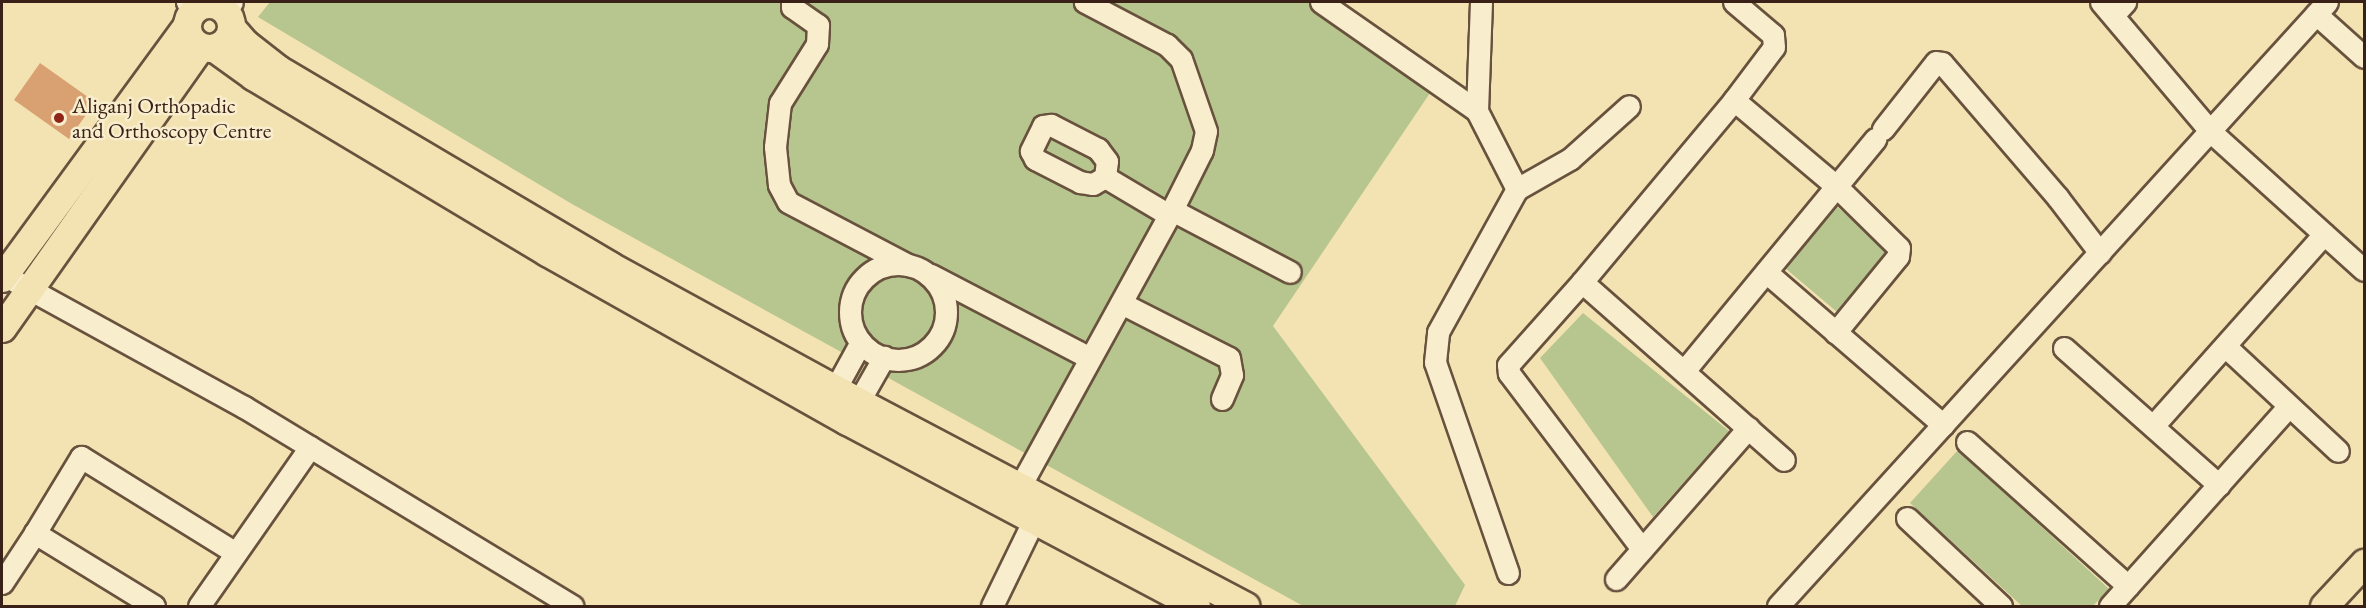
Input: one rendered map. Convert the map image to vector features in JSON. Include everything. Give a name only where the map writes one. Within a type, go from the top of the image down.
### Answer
[{"type":"main road","points":[[4,268],[209,18]]},
{"type":"main road","points":[[2,328],[209,18]]},
{"type":"main road","points":[[209,18],[312,90],[830,398],[1026,504],[1196,606]]},
{"type":"main road","points":[[1026,504],[1246,606]]},
{"type":"main road","points":[[2324,606],[2364,562]]},
{"type":"street","points":[[792,2],[792,7],[818,26],[817,44],[780,103],[775,147],[779,185],[788,202],[1090,357]]},
{"type":"street","points":[[992,606],[1026,504],[1090,357],[1171,213],[1202,150],[1206,131],[1181,59],[1167,45],[1085,2]]},
{"type":"street","points":[[1321,2],[1477,111],[1517,189]]},
{"type":"street","points":[[1477,111],[1481,2]]},
{"type":"street","points":[[1642,549],[1508,369],[1510,361],[1582,282],[1734,100],[1774,47],[1774,40],[1734,2]]},
{"type":"street","points":[[2113,6],[2210,131],[2364,270]]},
{"type":"street","points":[[1778,606],[2321,8],[2364,57]]},
{"type":"street","points":[[1684,371],[1936,62],[1942,63],[2058,198],[2100,253]]},
{"type":"street","points":[[1734,100],[1836,186],[1897,245],[1899,252],[1835,333]]},
{"type":"street","points":[[1508,573],[1435,362],[1438,332],[1517,189],[1570,159],[1629,106]]},
{"type":"street","points":[[1105,177],[1290,273]]},
{"type":"street","points":[[2153,426],[2324,234]]},
{"type":"street","points":[[892,264],[916,268],[936,282],[944,297],[946,313],[943,328],[936,342],[924,352],[910,358],[884,357],[861,342],[851,323],[850,308],[854,293],[862,279],[876,269],[892,264]]},
{"type":"street","points":[[4,268],[29,287],[244,407],[310,447],[544,599],[572,606]]},
{"type":"street","points":[[1766,272],[1943,425]]},
{"type":"street","points":[[1582,282],[1785,460]]},
{"type":"street","points":[[1120,303],[1229,358],[1233,375],[1222,399]]},
{"type":"street","points":[[830,398],[861,342]]},
{"type":"street","points":[[2225,346],[2338,451]]},
{"type":"street","points":[[2064,348],[2219,484]]},
{"type":"street","points":[[853,411],[884,357]]},
{"type":"street","points":[[2110,606],[2289,406]]},
{"type":"street","points":[[1616,579],[1748,428]]},
{"type":"street","points":[[1967,442],[2128,586]]},
{"type":"street","points":[[199,606],[310,447]]},
{"type":"street","points":[[2,583],[81,457],[236,553]]},
{"type":"street","points":[[1907,518],[2001,606]]},
{"type":"street","points":[[34,533],[154,606]]},
{"type":"green space","points":[[270,2],[1310,2],[1430,93],[1273,326],[1465,585],[1455,606],[1303,606],[572,204],[258,17]]},
{"type":"green space","points":[[1836,206],[1888,249],[1837,312],[1785,268]]},
{"type":"green space","points":[[1583,313],[1729,431],[1653,517],[1540,358]]},
{"type":"green space","points":[[1958,450],[2109,589],[2093,606],[2022,606],[1910,503]]},
{"type":"building","points":[[40,63],[95,102],[69,139],[14,100]]},
{"type":"place","name":"Aliganj Orthopadic and Orthoscopy Centre","points":[[59,118]]}]
